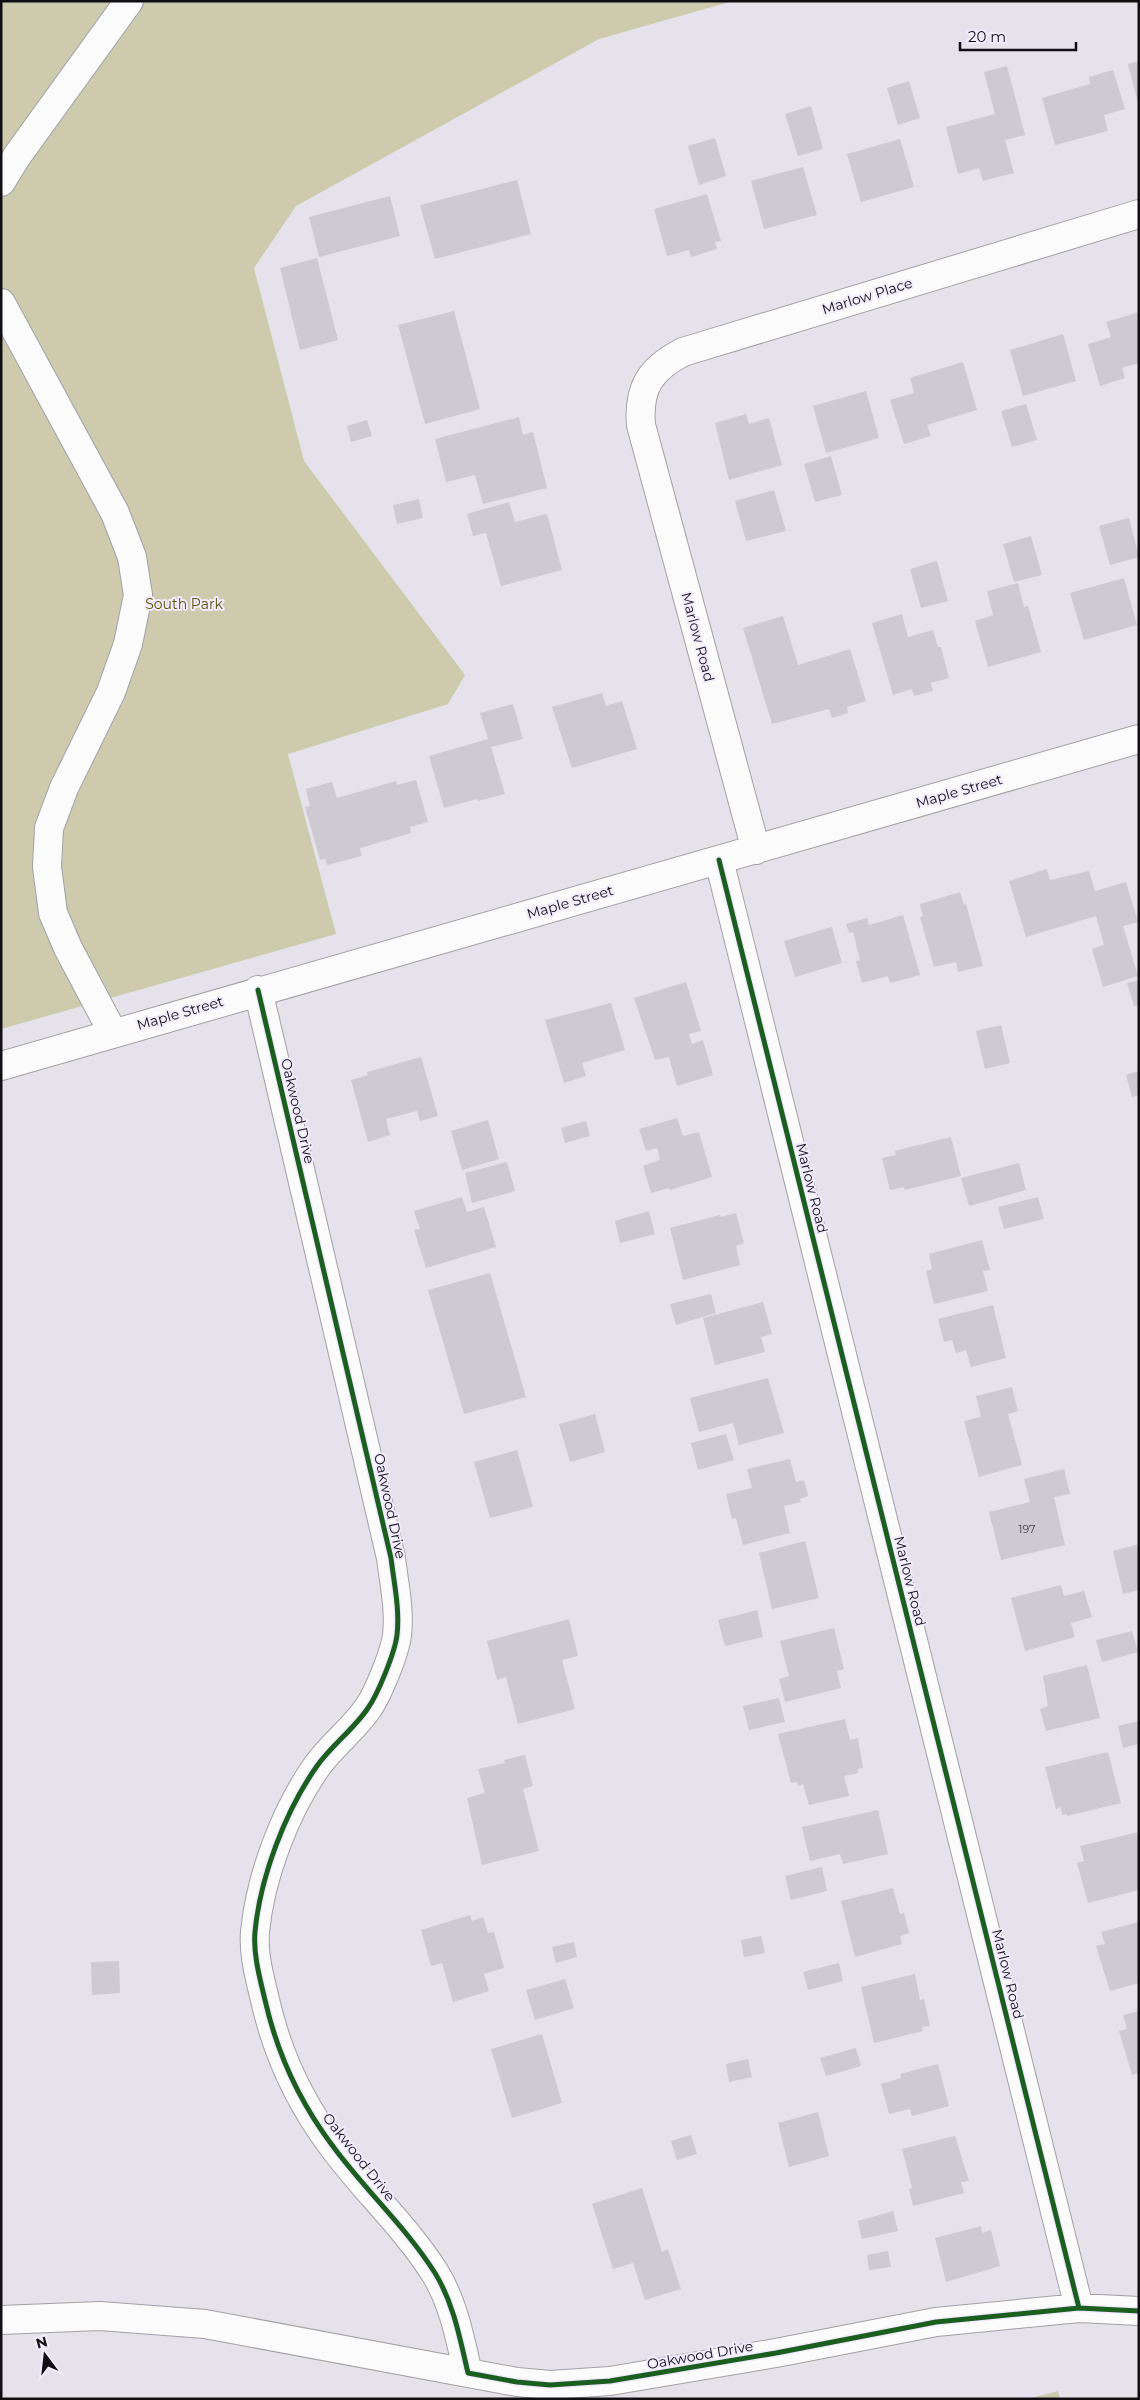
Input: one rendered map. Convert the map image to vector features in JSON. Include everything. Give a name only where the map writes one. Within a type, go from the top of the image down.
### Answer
[{"type":"street","points":[[1,182],[17,156],[129,1]]},
{"type":"street","name":"Marlow Place","points":[[641,425],[639,404],[646,386],[656,370],[668,360],[683,352],[1139,214]]},
{"type":"street","points":[[1,303],[115,513],[132,557],[138,595],[128,644],[111,692],[64,788],[48,828],[47,868],[53,913],[68,948],[113,1033]]},
{"type":"street","name":"Marlow Road","points":[[641,425],[756,850]]},
{"type":"street","name":"Maple Street","points":[[1,1066],[258,990],[756,850],[1139,739]]},
{"type":"street","name":"Marlow Road","points":[[719,860],[1079,2308]]},
{"type":"street","name":"Oakwood Drive","points":[[258,990],[391,1558],[397,1628],[397,1636],[384,1675],[369,1707],[318,1765],[295,1799],[265,1884],[255,1934],[259,1974],[270,2022],[289,2075],[304,2103],[332,2145],[399,2225],[436,2274],[453,2310],[468,2373],[517,2382],[550,2385],[610,2381],[776,2354],[936,2322],[1079,2308],[1139,2311]]},
{"type":"street","points":[[1,2320],[100,2316],[205,2324],[468,2373]]},
{"type":"green space","name":"South Park","points":[[1,1],[733,1],[599,39],[296,206],[254,268],[304,461],[465,675],[448,704],[288,754],[336,934],[1,1029]]},
{"type":"green space","points":[[1058,2391],[1060,2399],[1028,2399]]},
{"type":"building","points":[[1139,61],[1139,102],[1138,103],[1128,64]]},
{"type":"building","points":[[1007,66],[1025,135],[1005,140],[1014,173],[983,181],[979,168],[958,174],[946,127],[995,114],[984,72]]},
{"type":"building","points":[[1113,70],[1125,109],[1104,115],[1108,131],[1055,145],[1042,98],[1090,84],[1089,77]]},
{"type":"building","points":[[909,81],[920,118],[898,125],[887,88]]},
{"type":"building","points":[[811,106],[823,149],[798,156],[785,114]]},
{"type":"building","points":[[715,138],[726,176],[699,185],[688,146]]},
{"type":"building","points":[[900,139],[914,187],[861,202],[847,154]]},
{"type":"building","points":[[803,167],[817,215],[764,229],[751,181]]},
{"type":"building","points":[[517,180],[531,234],[435,259],[420,205]]},
{"type":"building","points":[[707,194],[721,241],[715,242],[717,249],[691,257],[689,250],[667,256],[654,209]]},
{"type":"building","points":[[390,196],[400,236],[319,257],[309,217]]},
{"type":"building","points":[[317,258],[338,340],[300,350],[280,268]]},
{"type":"building","points":[[454,311],[480,409],[425,424],[398,325]]},
{"type":"building","points":[[1139,312],[1139,363],[1122,368],[1125,378],[1100,386],[1088,344],[1111,337],[1106,322]]},
{"type":"building","points":[[1063,334],[1076,381],[1023,396],[1010,350]]},
{"type":"building","points":[[963,362],[977,410],[927,425],[931,436],[904,444],[890,400],[914,393],[910,378]]},
{"type":"building","points":[[866,391],[879,438],[826,453],[813,406]]},
{"type":"building","points":[[1026,404],[1037,440],[1012,447],[1001,411]]},
{"type":"building","points":[[746,414],[749,424],[769,418],[782,465],[729,480],[715,423]]},
{"type":"building","points":[[519,417],[523,435],[533,432],[547,488],[483,504],[475,475],[446,482],[435,439]]},
{"type":"building","points":[[367,420],[372,436],[351,442],[347,426]]},
{"type":"building","points":[[831,456],[842,495],[815,502],[804,464]]},
{"type":"building","points":[[774,490],[786,531],[746,541],[735,501]]},
{"type":"building","points":[[419,499],[423,518],[397,524],[393,505]]},
{"type":"building","points":[[509,502],[515,522],[547,514],[562,570],[501,586],[486,533],[473,536],[467,514]]},
{"type":"building","points":[[1129,518],[1139,557],[1110,565],[1099,526]]},
{"type":"building","points":[[1031,536],[1042,575],[1014,582],[1003,544]]},
{"type":"building","points":[[937,561],[948,601],[921,608],[910,569]]},
{"type":"building","points":[[1124,578],[1137,625],[1084,640],[1070,593]]},
{"type":"building","points":[[1018,583],[1024,607],[1028,606],[1041,652],[988,667],[975,621],[993,615],[987,591]]},
{"type":"building","points":[[902,614],[908,637],[933,630],[938,647],[941,647],[949,678],[931,683],[933,691],[914,696],[912,689],[893,695],[872,623]]},
{"type":"building","points":[[783,616],[798,665],[850,649],[866,701],[847,707],[848,713],[832,718],[829,709],[772,724],[743,628]]},
{"type":"building","points":[[602,693],[606,706],[622,701],[637,749],[572,768],[552,707]]},
{"type":"building","points":[[513,704],[523,739],[491,747],[505,794],[444,808],[429,756],[488,739],[480,713]]},
{"type":"building","points":[[416,780],[428,822],[410,827],[411,833],[360,848],[362,856],[327,865],[325,859],[320,860],[305,807],[310,806],[306,789],[332,782],[337,798],[396,781],[397,785]]},
{"type":"building","points":[[1047,869],[1050,880],[1089,871],[1095,891],[1126,882],[1138,922],[1123,926],[1138,976],[1103,987],[1092,949],[1104,945],[1096,916],[1026,937],[1009,881]]},
{"type":"building","points":[[960,892],[964,905],[966,904],[983,966],[958,972],[956,962],[934,967],[920,917],[923,916],[920,904]]},
{"type":"building","points":[[903,915],[920,975],[890,983],[888,976],[862,983],[856,961],[860,960],[853,932],[849,933],[846,924],[867,918],[869,925]]},
{"type":"building","points":[[832,927],[842,963],[795,977],[784,941]]},
{"type":"building","points":[[1139,980],[1139,1005],[1134,1006],[1127,983]]},
{"type":"building","points":[[686,982],[701,1031],[689,1034],[692,1044],[703,1040],[713,1075],[677,1086],[669,1057],[655,1060],[634,998]]},
{"type":"building","points":[[611,1003],[625,1050],[582,1063],[586,1076],[564,1083],[545,1020]]},
{"type":"building","points":[[1001,1025],[1010,1063],[985,1069],[976,1031]]},
{"type":"building","points":[[421,1057],[438,1116],[420,1121],[417,1111],[386,1119],[390,1135],[368,1142],[351,1080],[368,1075],[367,1072]]},
{"type":"building","points":[[1139,1071],[1139,1095],[1132,1097],[1126,1075]]},
{"type":"building","points":[[677,1118],[683,1136],[699,1132],[712,1177],[670,1190],[669,1188],[651,1193],[643,1166],[660,1160],[657,1148],[646,1151],[639,1129]]},
{"type":"building","points":[[488,1120],[499,1159],[462,1170],[451,1131]]},
{"type":"building","points":[[586,1121],[590,1136],[565,1143],[561,1128]]},
{"type":"building","points":[[951,1137],[961,1176],[905,1190],[904,1187],[890,1190],[882,1158],[896,1155],[895,1151]]},
{"type":"building","points":[[507,1162],[515,1191],[472,1203],[465,1173]]},
{"type":"building","points":[[1019,1163],[1026,1190],[969,1206],[961,1178]]},
{"type":"building","points":[[462,1197],[467,1212],[484,1207],[496,1247],[426,1268],[414,1230],[420,1229],[414,1211]]},
{"type":"building","points":[[1038,1197],[1044,1219],[1004,1229],[998,1207]]},
{"type":"building","points":[[649,1211],[655,1234],[620,1243],[615,1221]]},
{"type":"building","points":[[736,1213],[744,1243],[736,1246],[740,1265],[683,1280],[670,1228],[720,1215],[721,1217]]},
{"type":"building","points":[[982,1240],[990,1270],[983,1271],[988,1291],[934,1304],[926,1271],[932,1269],[929,1254]]},
{"type":"building","points":[[490,1273],[526,1397],[464,1414],[428,1290]]},
{"type":"building","points":[[711,1294],[716,1313],[676,1325],[670,1304]]},
{"type":"building","points":[[763,1302],[772,1334],[761,1337],[765,1352],[715,1365],[703,1318]]},
{"type":"building","points":[[993,1305],[1006,1358],[971,1367],[966,1350],[956,1353],[952,1340],[944,1342],[938,1319]]},
{"type":"building","points":[[768,1378],[784,1433],[739,1445],[733,1423],[699,1432],[690,1398]]},
{"type":"building","points":[[1012,1387],[1018,1411],[1008,1414],[1022,1465],[979,1477],[964,1421],[981,1417],[976,1396]]},
{"type":"building","points":[[595,1414],[605,1452],[570,1462],[559,1424]]},
{"type":"building","points":[[726,1434],[734,1460],[698,1470],[691,1443]]},
{"type":"building","points":[[517,1450],[533,1507],[490,1518],[474,1462]]},
{"type":"building","points":[[790,1459],[796,1482],[804,1480],[808,1496],[800,1499],[801,1502],[784,1506],[790,1533],[743,1545],[736,1518],[732,1519],[726,1494],[752,1488],[747,1469]]},
{"type":"building","points":[[1064,1469],[1070,1494],[1054,1497],[1065,1545],[1001,1560],[989,1512],[1030,1502],[1024,1479]]},
{"type":"building","points":[[805,1541],[819,1598],[772,1609],[759,1553]]},
{"type":"building","points":[[1139,1544],[1139,1590],[1123,1594],[1113,1551]]},
{"type":"building","points":[[1061,1585],[1064,1596],[1084,1591],[1092,1617],[1071,1623],[1075,1637],[1025,1651],[1011,1598]]},
{"type":"building","points":[[757,1610],[763,1637],[725,1646],[718,1620]]},
{"type":"building","points":[[569,1619],[578,1656],[562,1660],[575,1709],[518,1724],[506,1677],[497,1680],[487,1641]]},
{"type":"building","points":[[834,1628],[844,1669],[837,1671],[841,1688],[785,1702],[779,1679],[789,1676],[780,1641]]},
{"type":"building","points":[[1132,1631],[1138,1652],[1102,1662],[1096,1640]]},
{"type":"building","points":[[1087,1665],[1100,1718],[1046,1731],[1040,1709],[1048,1706],[1043,1676]]},
{"type":"building","points":[[779,1698],[785,1722],[749,1730],[743,1706]]},
{"type":"building","points":[[845,1719],[850,1740],[858,1738],[863,1768],[858,1769],[858,1773],[844,1776],[849,1796],[809,1805],[803,1784],[798,1786],[797,1782],[791,1783],[778,1734]]},
{"type":"building","points":[[1139,1721],[1139,1744],[1123,1748],[1118,1726]]},
{"type":"building","points":[[1108,1752],[1121,1803],[1067,1816],[1067,1814],[1062,1815],[1061,1807],[1056,1809],[1045,1767]]},
{"type":"building","points":[[525,1755],[533,1786],[523,1789],[539,1851],[482,1865],[467,1798],[485,1793],[478,1769],[505,1763],[504,1760]]},
{"type":"building","points":[[878,1810],[888,1854],[843,1864],[840,1854],[810,1861],[802,1827]]},
{"type":"building","points":[[1139,1832],[1139,1890],[1088,1903],[1077,1863],[1084,1861],[1080,1846]]},
{"type":"building","points":[[822,1867],[827,1891],[791,1900],[785,1876]]},
{"type":"building","points":[[893,1888],[900,1914],[904,1913],[909,1933],[900,1936],[902,1944],[855,1957],[841,1901]]},
{"type":"building","points":[[470,1915],[472,1921],[483,1917],[488,1933],[494,1932],[504,1968],[484,1974],[489,1991],[453,2002],[442,1963],[431,1966],[421,1930]]},
{"type":"building","points":[[1139,1922],[1139,1983],[1110,1991],[1096,1946],[1105,1944],[1101,1932]]},
{"type":"building","points":[[761,1936],[765,1953],[744,1957],[741,1940]]},
{"type":"building","points":[[574,1942],[577,1957],[556,1963],[552,1947]]},
{"type":"building","points":[[119,1961],[120,1993],[92,1995],[91,1962]]},
{"type":"building","points":[[839,1963],[843,1981],[808,1990],[803,1972]]},
{"type":"building","points":[[915,1974],[920,2000],[924,1999],[930,2026],[922,2027],[923,2031],[874,2043],[861,1987]]},
{"type":"building","points":[[565,1979],[574,2008],[535,2020],[526,1990]]},
{"type":"building","points":[[1139,2011],[1139,2073],[1132,2075],[1119,2031],[1127,2029],[1123,2015]]},
{"type":"building","points":[[542,2034],[562,2103],[512,2118],[491,2049]]},
{"type":"building","points":[[856,2048],[861,2066],[826,2076],[820,2058]]},
{"type":"building","points":[[748,2059],[752,2077],[729,2082],[726,2064]]},
{"type":"building","points":[[938,2064],[949,2106],[912,2116],[910,2109],[889,2114],[881,2084],[901,2078],[900,2074]]},
{"type":"building","points":[[818,2112],[829,2156],[789,2167],[778,2123]]},
{"type":"building","points":[[691,2135],[697,2154],[677,2160],[671,2141]]},
{"type":"building","points":[[955,2136],[969,2181],[961,2182],[964,2193],[913,2206],[909,2189],[912,2188],[902,2149]]},
{"type":"building","points":[[642,2188],[662,2252],[668,2249],[681,2289],[645,2300],[633,2263],[613,2269],[592,2204]]},
{"type":"building","points":[[893,2211],[898,2231],[862,2239],[858,2221]]},
{"type":"building","points":[[981,2226],[982,2233],[991,2230],[1000,2266],[946,2282],[935,2238]]},
{"type":"building","points":[[888,2251],[891,2267],[869,2270],[867,2255]]},
{"type":"cycle path","points":[[719,860],[1079,2308]]},
{"type":"cycle path","points":[[258,990],[391,1558],[398,1616],[397,1635],[390,1662],[372,1702],[356,1723],[317,1766],[305,1784],[285,1824],[268,1868],[262,1890],[255,1932],[256,1958],[276,2039],[299,2094],[320,2128],[344,2161],[398,2224],[435,2273],[452,2309],[468,2373],[517,2382],[550,2385],[610,2381],[776,2353],[936,2322],[1079,2308],[1139,2311]]}]
